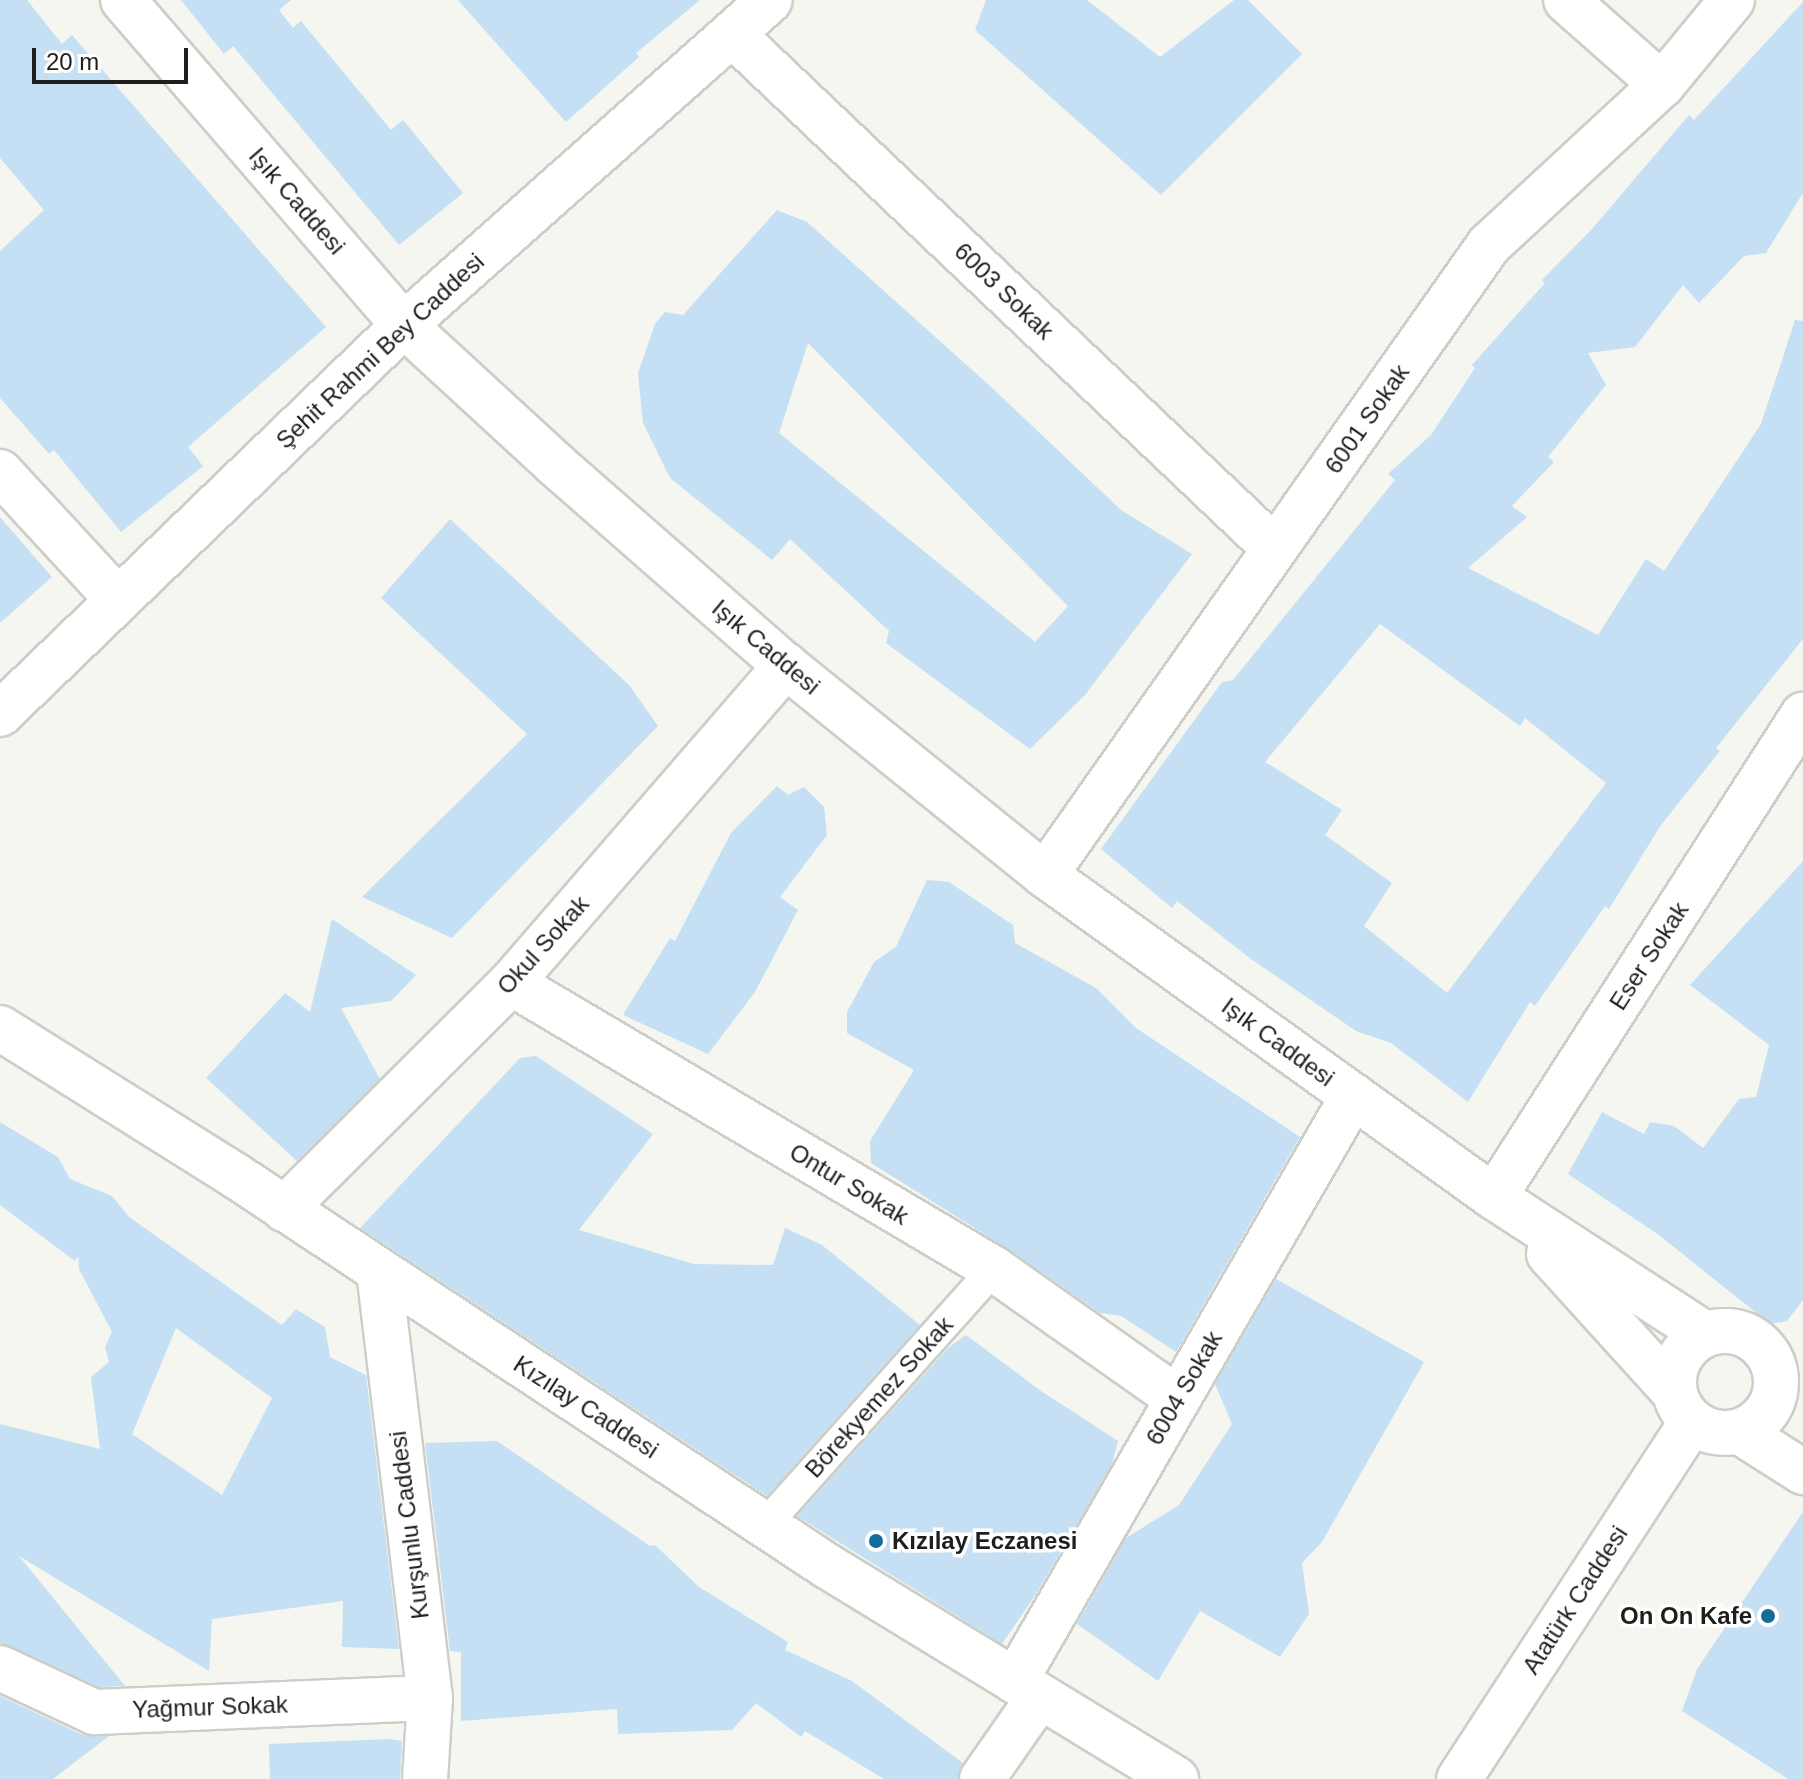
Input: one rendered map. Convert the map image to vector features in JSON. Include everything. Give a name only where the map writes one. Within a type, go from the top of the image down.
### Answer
[{"type":"street","name":"Işık Caddesi","points":[[123,0],[404,325],[566,474],[786,666],[1045,875],[1494,1197],[1705,1334]]},
{"type":"street","name":"Şehit Rahmi Bey Caddesi","points":[[0,714],[404,325],[770,0]]},
{"type":"street","points":[[1566,0],[1662,85]]},
{"type":"street","name":"6001 Sokak","points":[[1045,875],[1489,245],[1662,85],[1732,0]]},
{"type":"street","name":"6003 Sokak","points":[[732,34],[1275,549]]},
{"type":"street","points":[[0,472],[118,600]]},
{"type":"street","name":"Okul Sokak","points":[[284,1209],[511,983],[786,666]]},
{"type":"street","name":"Eser Sokak","points":[[1494,1197],[1803,715]]},
{"type":"street","name":"Ontur Sokak","points":[[511,983],[994,1269],[1178,1399]]},
{"type":"street","name":"Kızılay Caddesi","points":[[0,1028],[284,1209],[765,1525],[1176,1779]]},
{"type":"street","name":"6004 Sokak","points":[[982,1779],[1178,1399],[1353,1096]]},
{"type":"street","name":"Işık Caddesi","points":[[1494,1197],[1683,1407]]},
{"type":"street","name":"Kurşunlu Caddesi","points":[[379,1271],[430,1698],[425,1779]]},
{"type":"street","points":[[1737,1331],[1752,1337],[1790,1387],[1757,1424],[1740,1432],[1707,1431],[1683,1407],[1674,1374],[1680,1357],[1705,1334],[1737,1331]]},
{"type":"street","name":"Atatürk Caddesi","points":[[1459,1779],[1683,1407]]},
{"type":"street","points":[[1740,1432],[1803,1472]]},
{"type":"street","name":"Yağmur Sokak","points":[[0,1668],[94,1712],[430,1698]]},
{"type":"lane","name":"Börekyemez Sokak","points":[[765,1525],[994,1269]]},
{"type":"building","points":[[0,0],[27,0],[62,44],[72,35],[326,327],[188,447],[203,466],[121,532],[54,450],[49,454],[0,398],[0,251],[44,210],[0,158]]},
{"type":"building","points":[[181,0],[291,0],[279,10],[293,28],[301,21],[391,130],[403,120],[463,193],[399,245],[233,46],[224,54]]},
{"type":"building","points":[[458,0],[700,0],[636,53],[639,57],[566,122]]},
{"type":"building","points":[[986,0],[1087,0],[1160,57],[1234,0],[1248,0],[1302,54],[1161,195],[975,30]]},
{"type":"building","points":[[1803,2],[1803,193],[1766,253],[1744,256],[1699,303],[1683,285],[1635,347],[1588,353],[1606,385],[1548,457],[1554,462],[1512,506],[1527,517],[1468,568],[1598,635],[1646,559],[1664,571],[1761,424],[1795,320],[1803,321],[1803,639],[1716,748],[1720,751],[1661,825],[1609,909],[1605,906],[1535,1006],[1530,1002],[1468,1102],[1391,1043],[1356,1031],[1251,959],[1177,901],[1172,908],[1101,849],[1222,682],[1233,680],[1395,480],[1388,474],[1431,435],[1475,368],[1472,365],[1545,283],[1542,280],[1592,229],[1689,115],[1694,120]],"holes":[[[1380,624],[1520,726],[1525,718],[1606,783],[1447,993],[1364,926],[1392,883],[1325,835],[1342,810],[1265,762]]]},
{"type":"building","points":[[777,210],[807,222],[990,386],[1121,510],[1192,554],[1085,695],[1030,749],[886,643],[889,631],[790,539],[772,560],[670,478],[643,423],[638,373],[655,324],[665,312],[683,315]],"holes":[[[808,343],[1068,606],[1035,642],[779,433]]]},
{"type":"building","points":[[0,517],[52,577],[0,623]]},
{"type":"building","points":[[450,519],[629,685],[658,726],[452,938],[362,897],[527,734],[381,598]]},
{"type":"building","points":[[777,786],[788,795],[804,787],[824,807],[827,835],[780,897],[798,910],[755,992],[708,1054],[623,1015],[670,938],[675,941],[731,833]]},
{"type":"building","points":[[1803,861],[1803,1300],[1787,1321],[1770,1324],[1659,1235],[1568,1174],[1602,1112],[1644,1134],[1650,1122],[1674,1126],[1703,1148],[1739,1099],[1756,1097],[1769,1045],[1690,985]]},
{"type":"building","points":[[927,880],[949,882],[1013,925],[1015,943],[1096,988],[1136,1028],[1300,1137],[1176,1352],[1121,1316],[1100,1313],[1008,1249],[871,1163],[870,1141],[914,1070],[847,1033],[847,1012],[874,962],[896,947]]},
{"type":"building","points":[[332,919],[416,975],[391,1001],[341,1008],[380,1079],[297,1161],[206,1078],[285,993],[310,1012]]},
{"type":"building","points":[[536,1056],[653,1134],[579,1230],[694,1264],[773,1265],[785,1228],[822,1245],[920,1325],[767,1496],[360,1228],[520,1058]]},
{"type":"building","points":[[0,1122],[58,1157],[70,1179],[112,1196],[129,1217],[282,1325],[296,1309],[325,1327],[330,1357],[366,1375],[399,1649],[342,1647],[343,1601],[212,1619],[209,1671],[19,1556],[125,1686],[99,1687],[0,1643],[0,1424],[100,1449],[91,1377],[109,1362],[105,1347],[112,1332],[79,1269],[78,1256],[75,1261],[0,1205]],"holes":[[[176,1328],[272,1398],[222,1495],[132,1434]]]},
{"type":"building","points":[[1276,1279],[1424,1362],[1322,1542],[1302,1563],[1309,1614],[1280,1657],[1200,1611],[1158,1681],[1077,1624],[1126,1538],[1179,1505],[1232,1424],[1215,1384]]},
{"type":"building","points":[[966,1335],[1041,1391],[1118,1441],[1112,1464],[1036,1594],[1002,1644],[797,1516],[948,1348]]},
{"type":"building","points":[[497,1441],[650,1546],[655,1545],[699,1587],[788,1642],[785,1650],[852,1681],[963,1763],[957,1779],[884,1779],[805,1731],[801,1737],[756,1703],[732,1730],[618,1734],[617,1709],[461,1721],[461,1652],[450,1651],[425,1443]]},
{"type":"building","name":"On On Kafe","points":[[1803,1512],[1803,1779],[1788,1779],[1682,1711],[1697,1669]]},
{"type":"building","points":[[0,1696],[83,1735],[109,1736],[53,1779],[0,1779]]},
{"type":"building","points":[[402,1741],[400,1779],[270,1779],[269,1744]]},
{"type":"place","name":"Kızılay Eczanesi","points":[[876,1541]]},
{"type":"place","name":"On On Kafe","points":[[1768,1616]]}]
